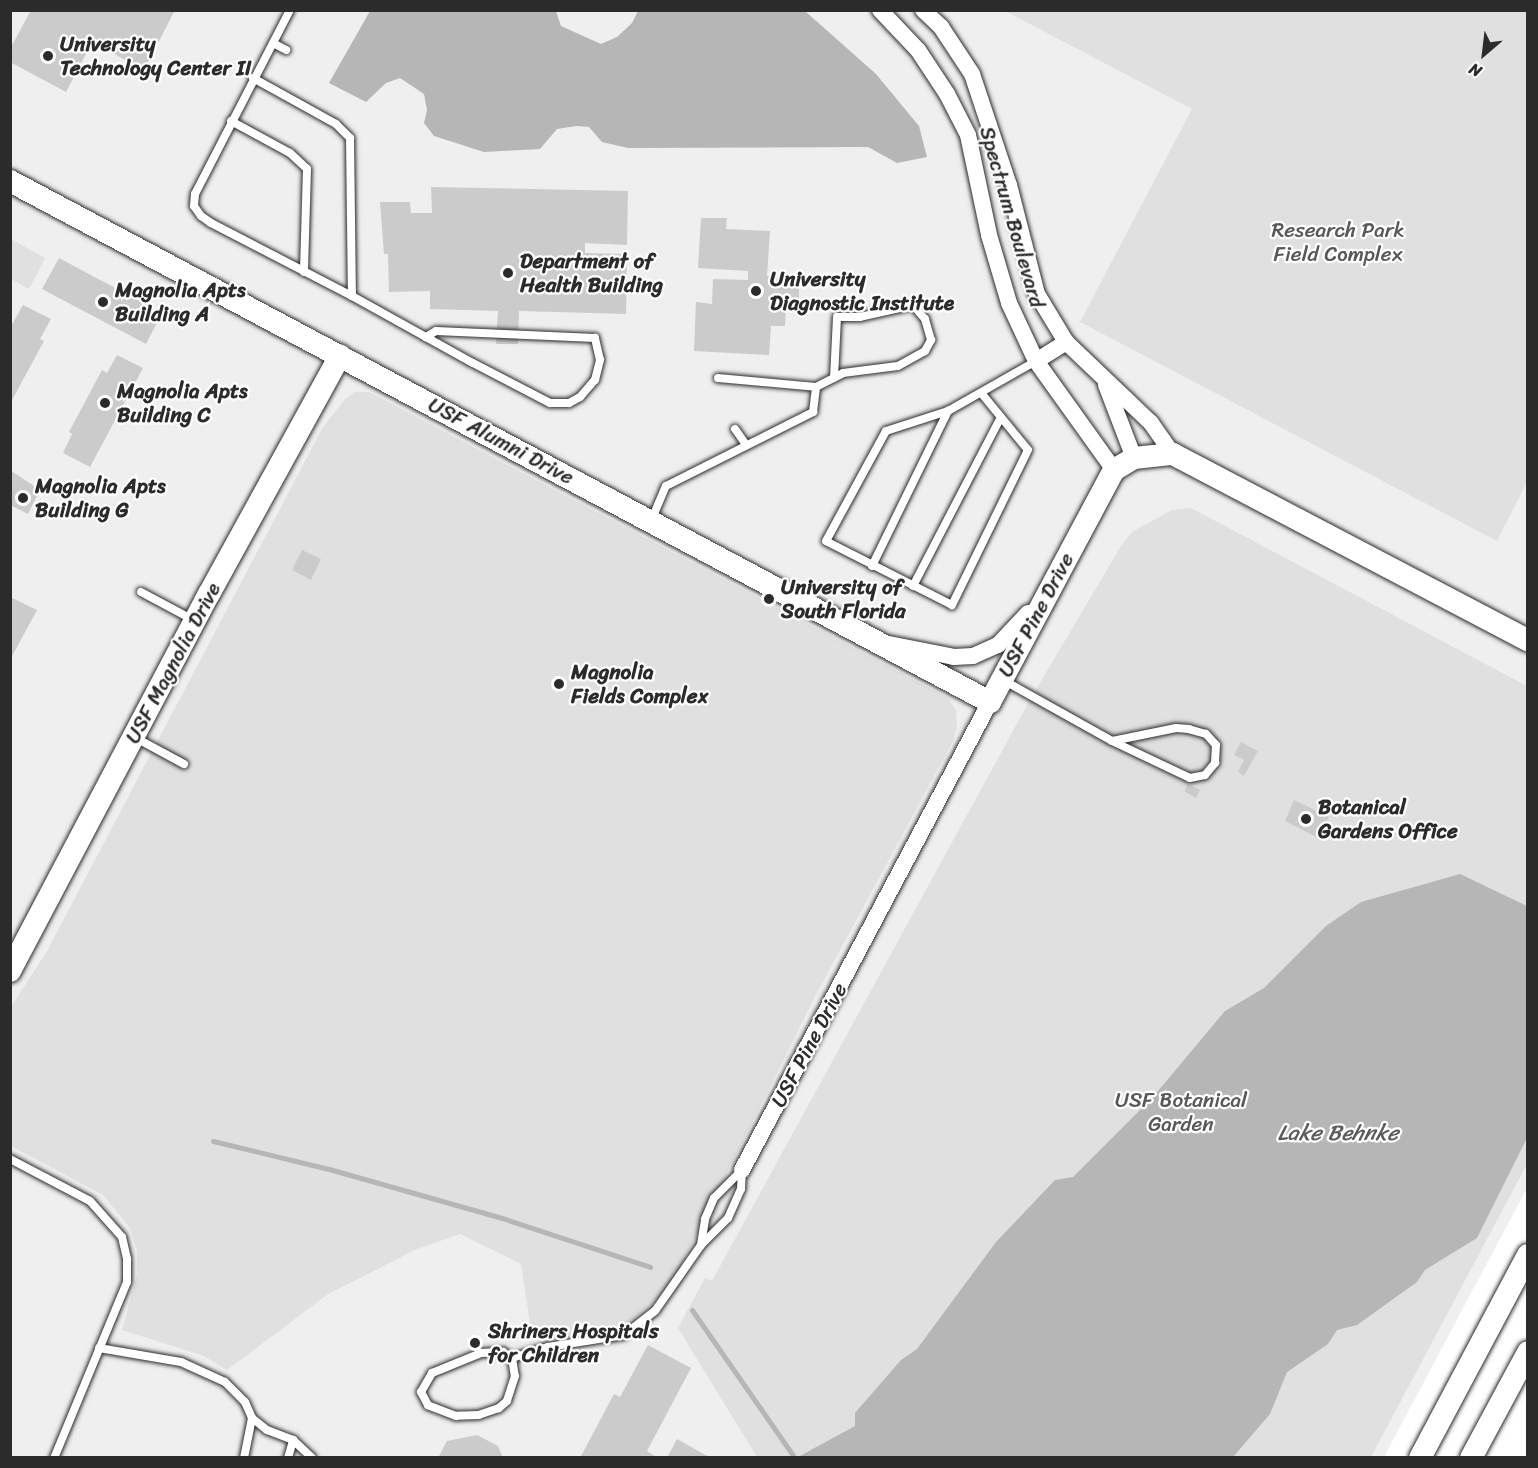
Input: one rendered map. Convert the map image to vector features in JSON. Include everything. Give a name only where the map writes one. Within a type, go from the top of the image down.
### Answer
[{"type":"street","name":"Spectrum Boulevard","points":[[880,10],[918,50],[968,135],[989,235],[1009,303],[1036,361],[1114,470]]},
{"type":"street","name":"Spectrum Boulevard","points":[[923,10],[941,27],[972,74],[1009,185],[1037,294],[1066,342],[1150,423],[1173,454]]},
{"type":"street","name":"USF Alumni Drive","points":[[10,181],[990,702]]},
{"type":"street","points":[[1036,361],[1066,342]]},
{"type":"street","name":"USF Magnolia Drive","points":[[10,971],[195,622],[340,356]]},
{"type":"street","name":"Spectrum Boulevard","points":[[1101,376],[1134,458]]},
{"type":"street","points":[[1114,470],[1134,458],[1173,454],[1527,640]]},
{"type":"street","name":"USF Pine Drive","points":[[742,1170],[1114,470]]},
{"type":"street","points":[[877,642],[954,657],[973,656],[993,648],[1012,635],[1056,577]]},
{"type":"street","points":[[1420,1458],[1527,1255]]},
{"type":"street","points":[[1471,1458],[1527,1352]]},
{"type":"lane","points":[[290,10],[198,186],[194,206],[211,223],[550,403],[569,403],[580,397],[595,380],[600,360],[595,338],[436,331],[426,337]]},
{"type":"lane","points":[[273,43],[286,50]]},
{"type":"lane","points":[[253,78],[336,124],[350,138],[352,296]]},
{"type":"lane","points":[[231,121],[290,153],[307,170],[304,272]]},
{"type":"lane","points":[[718,378],[816,387],[834,378],[898,366],[925,351],[931,340],[925,319],[913,305],[860,317],[837,317],[834,378]]},
{"type":"lane","points":[[982,394],[1028,450],[952,604],[826,542],[886,431],[948,411],[982,394],[1036,361]]},
{"type":"lane","points":[[651,521],[666,486],[813,412],[816,387]]},
{"type":"lane","points":[[872,566],[948,411]]},
{"type":"lane","points":[[913,585],[1000,418]]},
{"type":"lane","points":[[735,429],[746,446]]},
{"type":"lane","points":[[141,592],[195,622]]},
{"type":"lane","points":[[1001,680],[1112,741],[1190,778],[1205,775],[1215,762],[1216,745],[1209,736],[1176,728],[1112,741]]},
{"type":"lane","points":[[134,737],[184,764]]},
{"type":"lane","points":[[10,1159],[90,1201],[122,1237],[127,1282],[54,1458]]},
{"type":"lane","points":[[700,1245],[705,1218],[714,1198],[742,1170]]},
{"type":"lane","points":[[512,1358],[513,1387],[507,1401],[499,1408],[479,1415],[444,1414],[428,1405],[422,1392],[432,1373],[466,1359],[503,1352],[512,1358],[624,1335],[655,1311],[700,1245],[728,1218],[741,1189],[742,1170]]},
{"type":"lane","points":[[99,1348],[181,1362],[211,1373],[245,1402],[252,1418],[267,1430],[293,1440],[309,1450],[312,1458]]},
{"type":"lane","points":[[244,1458],[252,1418]]},
{"type":"lane","points":[[288,1458],[293,1440]]},
{"type":"shaded area","name":"University of South Florida","points":[[10,11],[1527,11],[1527,1188],[1384,1457],[11,1457]]},
{"type":"green space","name":"Research Park Field Complex","points":[[1005,11],[1527,11],[1527,482],[1497,541],[1080,322],[1192,109]]},
{"type":"green space","points":[[11,239],[45,258],[29,289],[11,279]]},
{"type":"green space","points":[[355,392],[369,392],[948,698],[956,710],[957,727],[953,741],[817,993],[675,1277],[655,1301],[628,1323],[588,1333],[545,1337],[530,1323],[521,1264],[460,1234],[417,1249],[328,1294],[227,1370],[204,1356],[122,1330],[137,1275],[137,1251],[130,1228],[103,1195],[11,1146],[11,1007],[47,951],[323,427],[345,399]]},
{"type":"green space","name":"USF Botanical Garden","points":[[1191,508],[1527,686],[1527,1164],[1371,1457],[757,1457],[678,1328],[705,1278],[712,1281],[1031,698],[1121,546],[1132,532],[1172,510]]},
{"type":"water","points":[[370,11],[556,11],[561,26],[601,44],[617,37],[632,23],[638,11],[805,11],[876,74],[919,126],[927,157],[897,163],[868,147],[628,148],[602,142],[589,127],[576,126],[557,129],[540,149],[484,152],[434,136],[424,123],[427,110],[424,94],[400,78],[386,83],[366,102],[329,83]]},
{"type":"water","name":"Lake Behnke","points":[[1460,874],[1527,906],[1527,1138],[1477,1238],[1425,1270],[1417,1282],[1357,1325],[1337,1330],[1328,1344],[1287,1372],[1270,1414],[1233,1457],[798,1457],[855,1426],[855,1413],[901,1360],[917,1349],[996,1242],[1055,1180],[1073,1177],[1153,1097],[1225,1011],[1264,988],[1326,926],[1361,902]]},
{"type":"building","name":"University Technology Center II","points":[[31,10],[175,10],[144,70],[92,42],[66,92],[10,62],[10,49]]},
{"type":"building","name":"Department of Health Building","points":[[431,187],[628,191],[627,245],[585,243],[585,253],[627,254],[626,314],[519,311],[518,344],[496,344],[498,311],[430,309],[430,291],[389,292],[388,254],[384,254],[380,202],[410,202],[411,213],[432,213]]},
{"type":"building","name":"University Diagnostic Institute","points":[[701,218],[727,218],[726,229],[770,231],[767,276],[799,277],[799,305],[786,305],[785,326],[771,326],[769,355],[694,351],[696,302],[712,304],[713,279],[748,280],[748,271],[698,268]]},
{"type":"building","name":"Magnolia Apts Building A","points":[[59,258],[162,313],[146,344],[42,289]]},
{"type":"building","points":[[23,305],[51,319],[40,339],[44,341],[12,400],[10,328]]},
{"type":"building","name":"Magnolia Apts Building C","points":[[117,355],[143,368],[90,467],[63,453],[72,434],[69,432],[102,370],[107,373]]},
{"type":"building","name":"Magnolia Apts Building G","points":[[10,470],[40,490],[28,514],[10,505]]},
{"type":"building","points":[[302,550],[321,559],[311,580],[292,570]]},
{"type":"building","points":[[10,597],[37,610],[10,660]]},
{"type":"building","points":[[1241,742],[1258,751],[1244,776],[1238,772],[1244,760],[1234,755]]},
{"type":"building","points":[[1188,784],[1200,790],[1196,798],[1184,791]]},
{"type":"building","name":"Botanical Gardens Office","points":[[1294,800],[1329,817],[1318,838],[1285,821]]},
{"type":"building","points":[[648,1345],[691,1368],[647,1451],[658,1458],[580,1458],[614,1394],[620,1397]]},
{"type":"building","points":[[477,1435],[498,1446],[503,1458],[438,1458],[447,1441]]},
{"type":"building","points":[[677,1439],[711,1458],[667,1458]]},
{"type":"waterway","points":[[213,1141],[329,1169],[502,1218],[650,1267]]},
{"type":"waterway","points":[[692,1310],[795,1458]]},
{"type":"place","name":"University Technology Center II","points":[[48,56]]},
{"type":"place","name":"Department of Health Building","points":[[508,273]]},
{"type":"place","name":"University Diagnostic Institute","points":[[756,291]]},
{"type":"place","name":"Magnolia Apts Building A","points":[[103,302]]},
{"type":"place","name":"Magnolia Apts Building C","points":[[105,403]]},
{"type":"place","name":"Magnolia Apts Building G","points":[[23,498]]},
{"type":"place","name":"University of South Florida","points":[[769,599]]},
{"type":"place","name":"Magnolia Fields Complex","points":[[559,684]]},
{"type":"place","name":"Botanical Gardens Office","points":[[1306,819]]},
{"type":"place","name":"Shriners Hospitals for Children","points":[[475,1343]]}]
